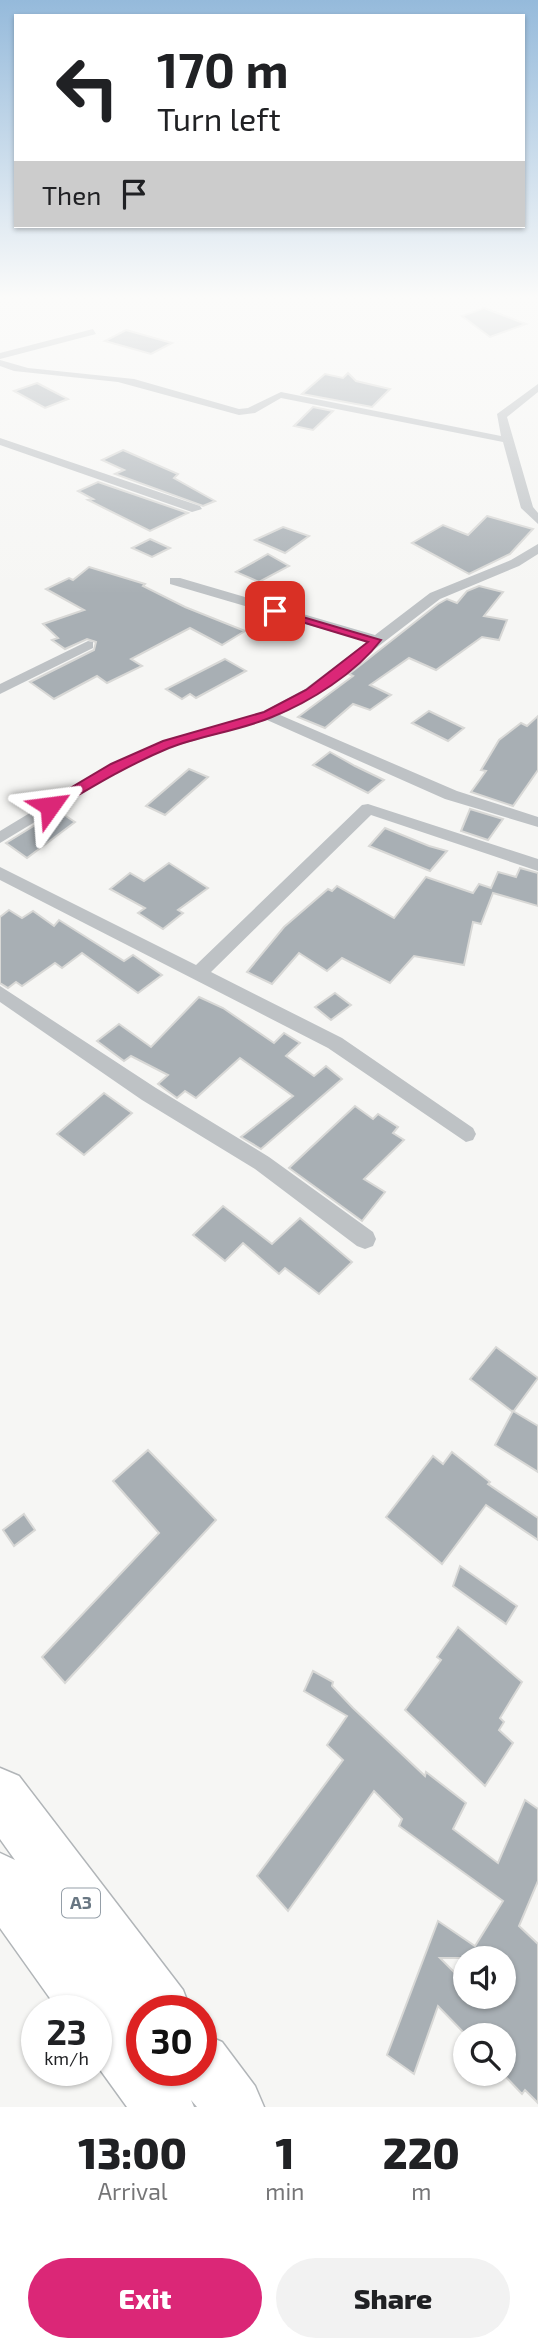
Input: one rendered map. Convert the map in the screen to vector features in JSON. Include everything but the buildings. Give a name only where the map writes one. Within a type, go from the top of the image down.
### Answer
[{"type":"highway","name":"A3","points":[[0,1795],[150,1995]]},
{"type":"highway","name":"A3","points":[[0,1881],[83,1995]]},
{"type":"highway","name":"A3","points":[[112,2035],[164,2107]]},
{"type":"highway","points":[[217,2084],[234,2107]]},
{"type":"street","points":[[187,397],[239,412],[251,412],[272,397]]},
{"type":"street","points":[[293,397],[507,439]]},
{"type":"street","points":[[523,397],[502,412],[527,508],[538,520]]},
{"type":"street","points":[[0,440],[196,509]]},
{"type":"street","points":[[2,833],[116,767],[167,744],[268,715],[310,692],[363,654],[376,640],[435,596],[515,564],[538,548]]},
{"type":"street","points":[[175,581],[376,640]]},
{"type":"street","points":[[0,691],[88,645]]},
{"type":"street","points":[[268,715],[451,794],[538,821]]},
{"type":"street","points":[[199,973],[368,809],[538,864]]},
{"type":"street","points":[[0,873],[335,1043],[466,1134]]},
{"type":"street","points":[[0,993],[149,1094],[262,1163],[365,1239]]},
{"type":"route","points":[[50,806],[116,767],[167,744],[268,715],[310,692],[363,654],[376,640],[275,611]]}]
